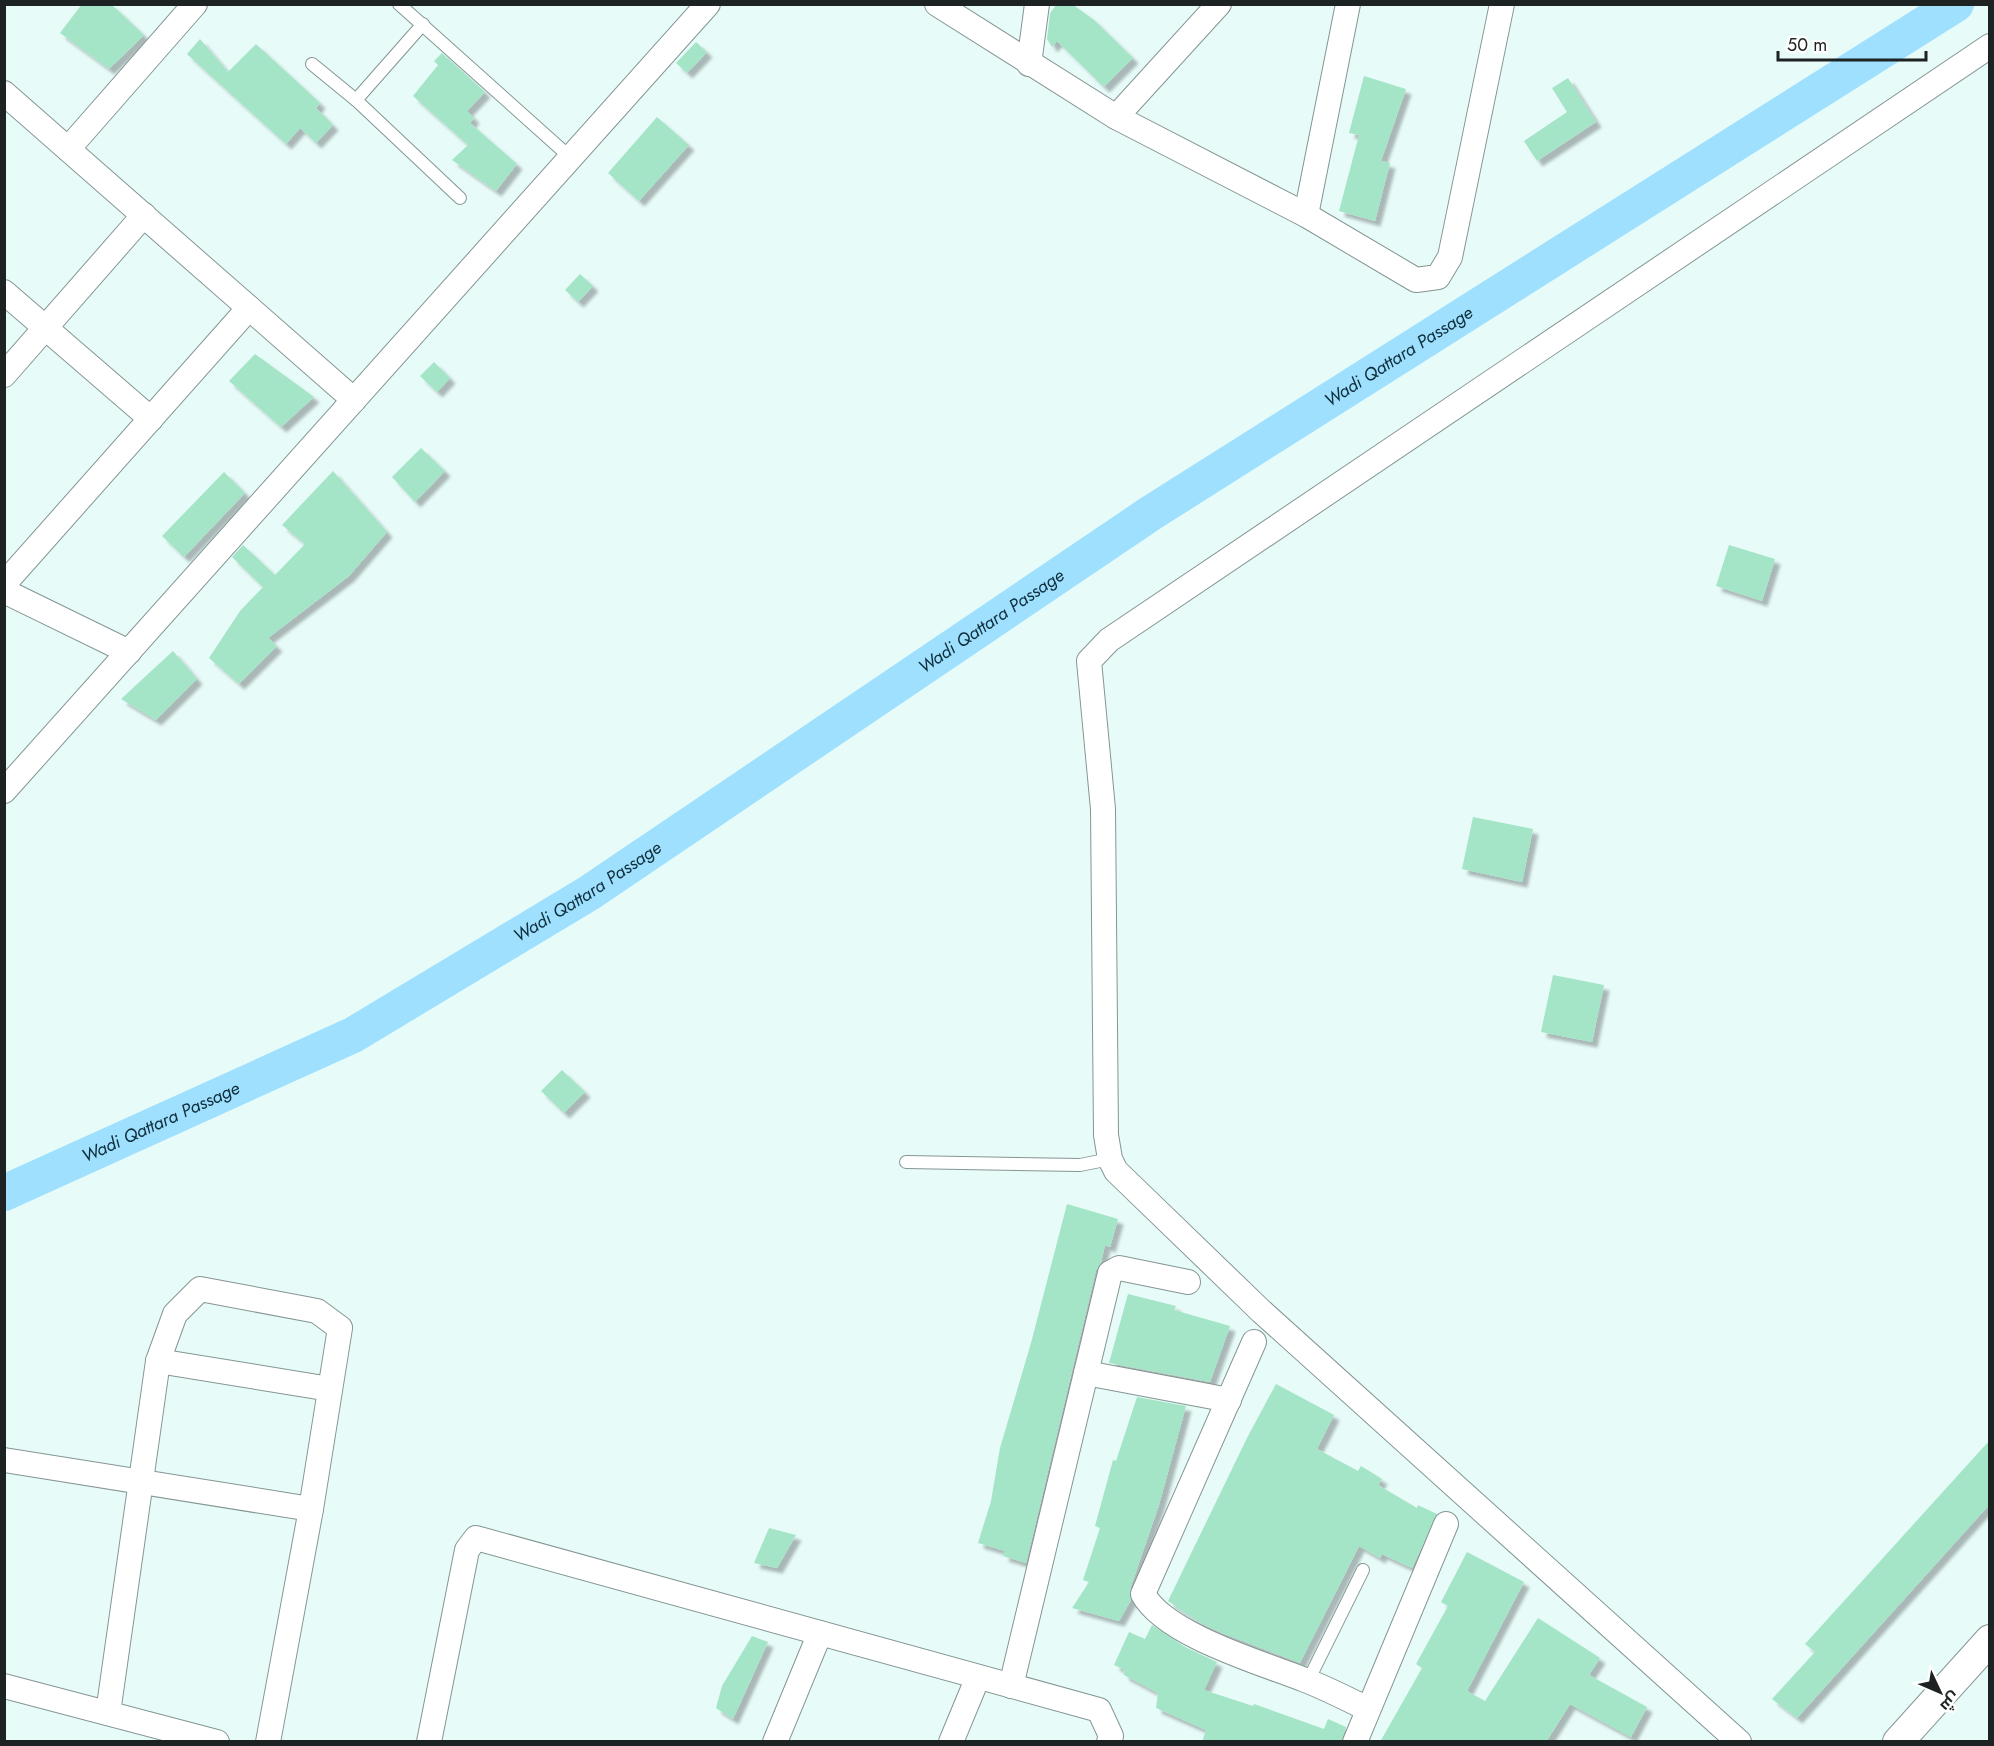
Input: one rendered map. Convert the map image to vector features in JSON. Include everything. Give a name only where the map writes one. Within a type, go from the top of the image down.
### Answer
[{"type":"street","points":[[68,149],[195,4]]},
{"type":"street","points":[[4,791],[708,4]]},
{"type":"street","points":[[937,4],[1116,117],[1306,215],[1416,280],[1438,277],[1450,257],[1502,4]]},
{"type":"street","points":[[1029,64],[1037,4]]},
{"type":"street","points":[[1116,117],[1219,4]]},
{"type":"street","points":[[1306,215],[1348,4]]},
{"type":"street","points":[[1738,1742],[1261,1311],[1129,1185],[1110,1159],[1106,1135],[1103,809],[1089,661],[1108,640],[1989,46]]},
{"type":"street","points":[[4,93],[354,400]]},
{"type":"street","points":[[4,375],[144,215]]},
{"type":"street","points":[[4,292],[151,419]]},
{"type":"street","points":[[4,584],[249,308]]},
{"type":"street","points":[[4,591],[129,652]]},
{"type":"street","points":[[1011,1686],[1110,1273],[1119,1268],[1188,1282]]},
{"type":"street","points":[[108,1713],[159,1361],[175,1314],[200,1289],[317,1311],[340,1328],[311,1509],[268,1742]]},
{"type":"street","points":[[1254,1342],[1143,1594],[1151,1608],[1206,1642],[1308,1681],[1368,1708]]},
{"type":"street","points":[[159,1361],[330,1389]]},
{"type":"street","points":[[1086,1373],[1229,1400]]},
{"type":"street","points":[[4,1460],[311,1509]]},
{"type":"street","points":[[1355,1742],[1446,1524]]},
{"type":"street","points":[[429,1742],[467,1550],[476,1538],[1099,1710],[1111,1736],[1109,1742]]},
{"type":"street","points":[[775,1742],[819,1633]]},
{"type":"street","points":[[1898,1742],[1989,1640]]},
{"type":"street","points":[[951,1742],[978,1677]]},
{"type":"street","points":[[4,1686],[217,1742]]},
{"type":"lane","points":[[399,4],[571,158]]},
{"type":"lane","points":[[356,100],[423,24]]},
{"type":"lane","points":[[312,64],[356,100],[460,198]]},
{"type":"lane","points":[[906,1162],[1080,1165],[1110,1159]]},
{"type":"lane","points":[[1308,1681],[1363,1570]]},
{"type":"building","points":[[82,4],[111,4],[144,35],[109,69],[60,33]]},
{"type":"building","points":[[1057,4],[1072,4],[1094,20],[1133,58],[1104,87],[1057,41],[1052,47],[1047,39],[1050,13]]},
{"type":"building","points":[[200,39],[228,72],[256,44],[320,103],[316,108],[333,125],[316,143],[300,128],[286,144],[187,54]]},
{"type":"building","points":[[696,42],[707,52],[687,73],[676,63]]},
{"type":"building","points":[[442,53],[485,92],[467,111],[474,118],[470,123],[517,164],[496,191],[452,160],[468,145],[413,96],[438,65],[434,61]]},
{"type":"building","points":[[1364,76],[1406,89],[1381,161],[1390,163],[1375,221],[1339,211],[1359,135],[1349,133]]},
{"type":"building","points":[[1568,78],[1596,122],[1537,161],[1524,141],[1567,112],[1552,88]]},
{"type":"building","points":[[657,117],[689,145],[639,201],[608,173]]},
{"type":"building","points":[[580,274],[593,286],[578,302],[565,290]]},
{"type":"building","points":[[255,354],[314,397],[281,427],[229,381]]},
{"type":"building","points":[[434,362],[450,378],[437,392],[420,376]]},
{"type":"building","points":[[421,448],[445,471],[415,502],[392,477]]},
{"type":"building","points":[[333,471],[387,532],[349,576],[268,638],[277,646],[239,684],[209,658],[240,611],[263,587],[232,557],[243,545],[275,575],[305,544],[282,525]]},
{"type":"building","points":[[224,472],[245,493],[184,557],[162,536]]},
{"type":"building","points":[[1729,545],[1775,559],[1762,601],[1716,586]]},
{"type":"building","points":[[173,651],[197,679],[156,720],[121,699]]},
{"type":"building","points":[[1473,817],[1533,829],[1522,882],[1462,869]]},
{"type":"building","points":[[1553,975],[1604,985],[1592,1042],[1541,1032]]},
{"type":"building","points":[[562,1070],[585,1092],[564,1113],[541,1091]]},
{"type":"building","points":[[1067,1204],[1118,1219],[1110,1247],[1105,1245],[1101,1262],[1096,1270],[1026,1563],[1003,1556],[1005,1551],[978,1543],[991,1501],[1000,1448],[1031,1343]]},
{"type":"building","points":[[1128,1294],[1176,1306],[1174,1310],[1230,1326],[1210,1382],[1109,1363]]},
{"type":"building","points":[[1276,1384],[1334,1415],[1317,1449],[1358,1471],[1361,1466],[1382,1479],[1378,1485],[1417,1508],[1418,1505],[1437,1514],[1412,1568],[1382,1554],[1380,1558],[1359,1546],[1300,1663],[1222,1633],[1199,1622],[1168,1601],[1248,1436]]},
{"type":"building","points":[[1137,1397],[1186,1406],[1159,1505],[1130,1589],[1131,1600],[1119,1621],[1072,1608],[1089,1582],[1083,1580],[1100,1528],[1095,1526],[1113,1460],[1116,1461]]},
{"type":"building","points":[[1989,1441],[1989,1505],[1797,1718],[1772,1699],[1815,1652],[1805,1644]]},
{"type":"building","points":[[769,1528],[796,1535],[777,1568],[754,1563]]},
{"type":"building","points":[[1467,1552],[1524,1582],[1467,1691],[1485,1701],[1538,1618],[1600,1658],[1589,1675],[1647,1707],[1631,1737],[1570,1704],[1546,1742],[1380,1742],[1422,1668],[1416,1664],[1448,1606],[1441,1602]]},
{"type":"building","points":[[1152,1625],[1185,1647],[1217,1662],[1204,1690],[1253,1706],[1254,1704],[1324,1729],[1328,1719],[1346,1727],[1341,1742],[1202,1742],[1206,1730],[1156,1708],[1158,1693],[1124,1675],[1123,1669],[1114,1665],[1129,1632],[1145,1639]]},
{"type":"building","points":[[752,1636],[768,1642],[733,1719],[716,1708],[722,1686]]},
{"type":"waterway","name":"Wadi Qattara Passage","points":[[4,1193],[353,1035],[589,893],[1151,513],[1956,4]]}]
